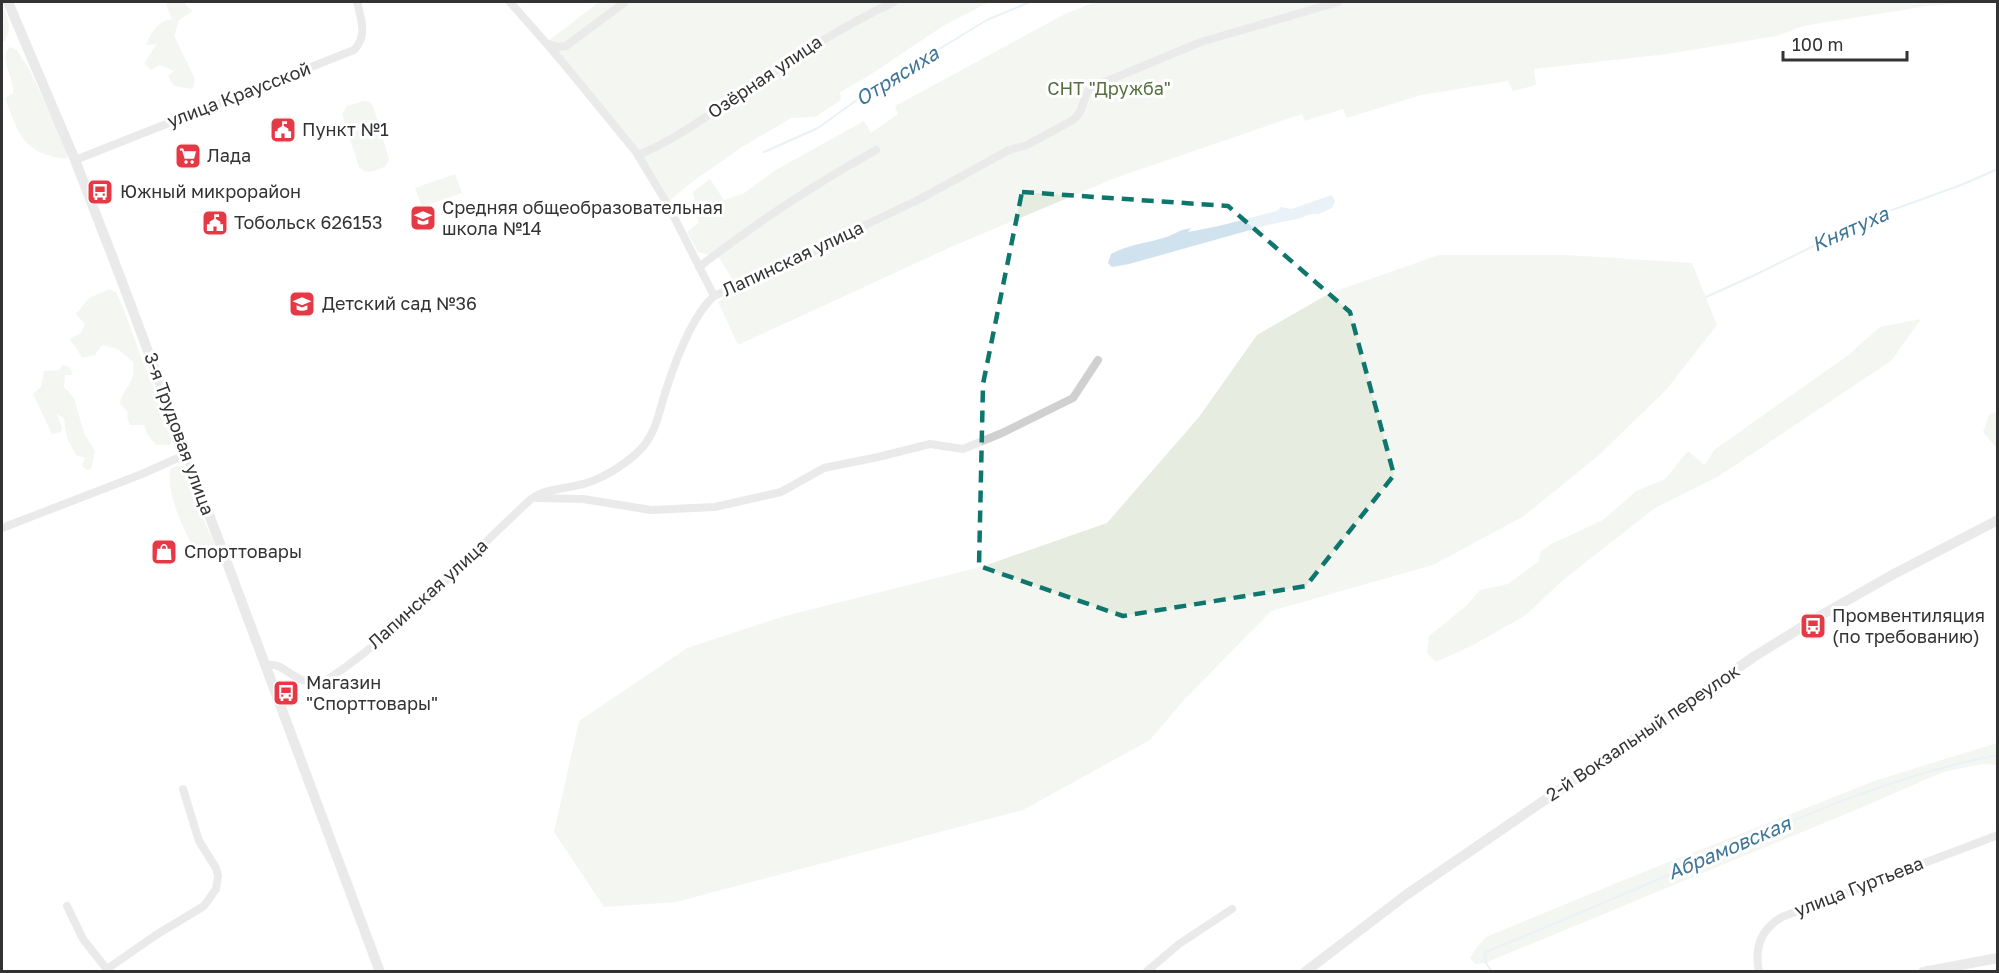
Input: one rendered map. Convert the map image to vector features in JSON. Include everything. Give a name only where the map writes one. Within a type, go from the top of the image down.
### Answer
[{"type":"street","name":"3-я Трудовая улица","points":[[8,2],[75,160],[267,665],[380,972]]},
{"type":"street","name":"улица Краусской","points":[[75,160],[354,50],[359,45],[363,33],[357,2]]},
{"type":"street","points":[[510,2],[548,44],[638,155],[668,205],[714,296]]},
{"type":"street","points":[[548,44],[566,46],[626,2]]},
{"type":"street","name":"Озёрная улица","points":[[638,155],[655,149],[816,43],[894,2]]},
{"type":"street","name":"Лапинская улица","points":[[267,665],[272,664],[305,682],[318,683],[327,680],[380,640],[531,499],[547,491],[578,486],[594,480],[612,471],[639,451],[656,424],[667,387],[694,324],[714,296],[817,250],[920,199],[1009,150],[1027,145],[1073,120],[1082,109],[1090,88],[1201,42],[1338,2]]},
{"type":"street","name":"Лапинская улица","points":[[699,267],[796,196],[876,150]]},
{"type":"street","points":[[531,499],[542,497],[583,500],[651,510],[715,507],[781,492],[824,468],[930,444],[963,449],[1002,433],[1073,398],[1098,360]]},
{"type":"street","points":[[2,528],[142,474],[187,454]]},
{"type":"street","name":"2-й Вокзальный переулок","points":[[1305,972],[1406,895],[1755,656],[1892,575],[1998,520]]},
{"type":"street","points":[[67,906],[82,939],[108,970],[156,935],[204,906],[216,889],[218,876],[216,868],[199,841],[183,789]]},
{"type":"street","name":"улица Гуртьева","points":[[1759,972],[1757,957],[1759,941],[1768,927],[1782,917],[1998,835]]},
{"type":"street","points":[[1146,972],[1179,944],[1232,909]]},
{"type":"street","points":[[1923,972],[1998,957]]},
{"type":"highlighted area","points":[[1022,192],[1228,206],[1350,312],[1394,475],[1306,586],[1123,616],[979,566],[983,384]]},
{"type":"green space","points":[[167,2],[187,2],[185,5],[193,11],[179,20],[174,36],[195,79],[193,89],[174,86],[168,76],[174,71],[160,65],[151,70],[144,63],[157,44],[146,45],[152,32],[162,22],[172,19]]},
{"type":"green space","points":[[599,2],[989,2],[943,26],[867,77],[840,92],[841,100],[815,117],[791,118],[742,147],[664,205],[637,159],[543,45]]},
{"type":"green space","name":"СНТ \"Дружба\"","points":[[1095,2],[1977,2],[1928,6],[1803,26],[1777,36],[1667,54],[1534,69],[1536,85],[1513,91],[1508,81],[1421,95],[1347,118],[1343,109],[1305,121],[1302,114],[1115,178],[951,247],[738,345],[718,302],[738,289],[715,251],[711,255],[698,252],[687,232],[698,223],[693,192],[710,179],[724,200],[743,194],[774,171],[864,121],[871,133],[898,114],[895,106],[1065,14]]},
{"type":"green space","points":[[2,5],[9,27],[5,41],[2,42]]},
{"type":"green space","points":[[10,47],[17,50],[30,71],[69,154],[66,159],[52,156],[32,147],[14,122],[5,98],[13,93],[5,58]]},
{"type":"green space","points":[[364,101],[370,102],[373,106],[389,159],[386,166],[369,172],[359,167],[342,114],[347,106]]},
{"type":"green space","points":[[455,174],[462,193],[422,207],[415,188]]},
{"type":"green space","points":[[1439,255],[1567,255],[1692,263],[1717,325],[1666,390],[1599,455],[1524,516],[1433,565],[1271,611],[1183,701],[1150,740],[1023,810],[676,902],[604,907],[554,832],[579,721],[687,648],[785,616],[984,566],[1107,523],[1199,417],[1257,335],[1330,293]]},
{"type":"green space","points":[[109,289],[116,292],[120,300],[167,419],[174,440],[169,445],[156,445],[147,434],[144,425],[130,425],[128,412],[120,404],[133,376],[133,362],[118,349],[102,345],[95,355],[82,358],[69,339],[81,333],[85,324],[76,314],[89,298]]},
{"type":"green space","points":[[1921,319],[1891,361],[1719,476],[1655,508],[1563,580],[1526,615],[1473,645],[1436,662],[1427,653],[1429,636],[1466,606],[1480,590],[1508,584],[1539,561],[1540,552],[1551,544],[1603,520],[1636,491],[1665,479],[1688,451],[1705,465],[1714,450],[1847,356],[1880,327]]},
{"type":"green space","points":[[62,365],[70,367],[73,375],[65,375],[64,387],[74,398],[84,433],[95,451],[91,469],[87,470],[82,466],[85,458],[76,455],[67,438],[64,418],[57,414],[62,428],[61,432],[52,434],[33,394],[41,387],[44,371],[59,370]]},
{"type":"green space","points":[[1997,411],[1997,449],[1983,432],[1989,415]]},
{"type":"green space","points":[[176,466],[183,468],[188,475],[201,514],[217,550],[214,556],[198,558],[183,526],[171,492],[170,469]]},
{"type":"green space","points":[[1997,743],[1997,765],[1983,764],[1943,772],[1485,963],[1475,964],[1470,958],[1486,937],[1641,873],[1877,780]]},
{"type":"water","points":[[1332,195],[1335,201],[1332,208],[1318,214],[1268,225],[1129,264],[1112,267],[1108,263],[1111,254],[1130,246],[1167,237],[1191,228],[1188,232],[1219,226],[1277,211],[1281,207],[1291,209]]},
{"type":"waterway","name":"Отрясиха","points":[[764,152],[818,128],[868,92],[987,20],[1030,2]]},
{"type":"waterway","name":"Княтуха","points":[[1706,297],[1870,218],[1998,169]]},
{"type":"waterway","name":"Абрамовская","points":[[1492,972],[1485,960],[1486,952],[1844,800],[1920,774],[1998,755]]},
{"type":"place","name":"Пункт №1","points":[[283,130]]},
{"type":"place","name":"Лада","points":[[188,156]]},
{"type":"place","name":"Южный микрорайон","points":[[100,192]]},
{"type":"place","name":"Средняя общеобразовательная школа №14","points":[[423,218]]},
{"type":"place","name":"Тобольск 626153","points":[[215,223]]},
{"type":"place","name":"Детский сад №36","points":[[302,304]]},
{"type":"place","name":"Спорттовары","points":[[164,552]]},
{"type":"place","name":"Промвентиляция (по требованию)","points":[[1813,626]]},
{"type":"place","name":"Магазин \"Спорттовары\"","points":[[286,693]]}]
